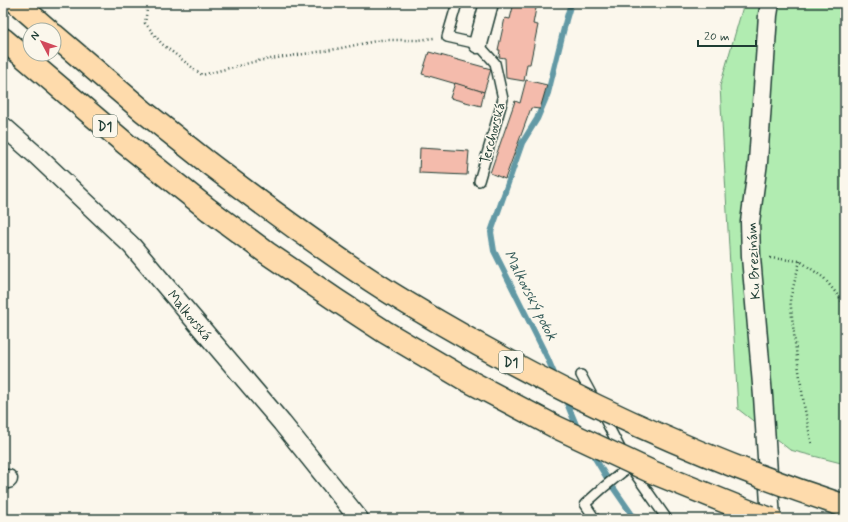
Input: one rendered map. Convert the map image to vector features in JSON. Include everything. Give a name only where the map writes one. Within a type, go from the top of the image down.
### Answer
[{"type":"highway","points":[[17,3],[39,22]]},
{"type":"highway","name":"D1","points":[[3,39],[126,144],[209,210],[267,253],[385,332],[463,378],[556,427],[652,472],[771,519]]},
{"type":"highway","name":"D1","points":[[62,43],[143,111],[262,204],[389,292],[473,342],[544,380],[630,422],[739,468],[845,506]]},
{"type":"street","points":[[478,44],[489,3]]},
{"type":"street","name":"Ku Brezinám","points":[[770,3],[758,162],[750,222],[751,256],[763,396],[771,519]]},
{"type":"street","name":"Malkovská","points":[[3,126],[132,246],[282,423],[359,519]]},
{"type":"lane","points":[[457,3],[447,37],[478,44]]},
{"type":"lane","name":"Terchovská","points":[[478,44],[495,63],[503,99],[479,181]]},
{"type":"lane","points":[[581,375],[630,466],[668,519]]},
{"type":"lane","points":[[595,519],[585,504],[630,466]]},
{"type":"path","points":[[148,3],[145,23],[162,44],[202,75],[257,61],[331,50],[382,40],[418,40],[447,37]]},
{"type":"path","points":[[751,256],[800,261],[824,278],[840,298],[845,307]]},
{"type":"path","points":[[800,261],[790,299],[804,405],[812,446]]},
{"type":"green space","points":[[744,3],[845,3],[845,464],[790,450],[738,409],[720,86]]},
{"type":"pier","points":[[692,499],[734,515],[735,519],[701,519],[683,512],[686,505]]},
{"type":"building","points":[[514,3],[537,3],[533,24],[538,25],[530,64],[527,64],[524,81],[506,78],[505,58],[499,57],[500,50],[498,50],[505,18],[510,19]]},
{"type":"building","points":[[429,52],[491,69],[484,92],[422,74]]},
{"type":"building","points":[[526,80],[547,85],[540,109],[531,108],[505,179],[490,173],[515,101],[520,103]]},
{"type":"building","points":[[455,83],[484,92],[481,106],[450,98]]},
{"type":"building","points":[[420,148],[469,151],[467,175],[419,173]]},
{"type":"waterway","name":"Malkovský potok","points":[[556,378],[494,251],[491,232],[522,143],[537,119],[548,93],[571,3]]},
{"type":"waterway","name":"Malkovský potok","points":[[564,396],[579,432]]},
{"type":"waterway","name":"Malkovský potok","points":[[590,450],[610,483],[635,519]]}]
